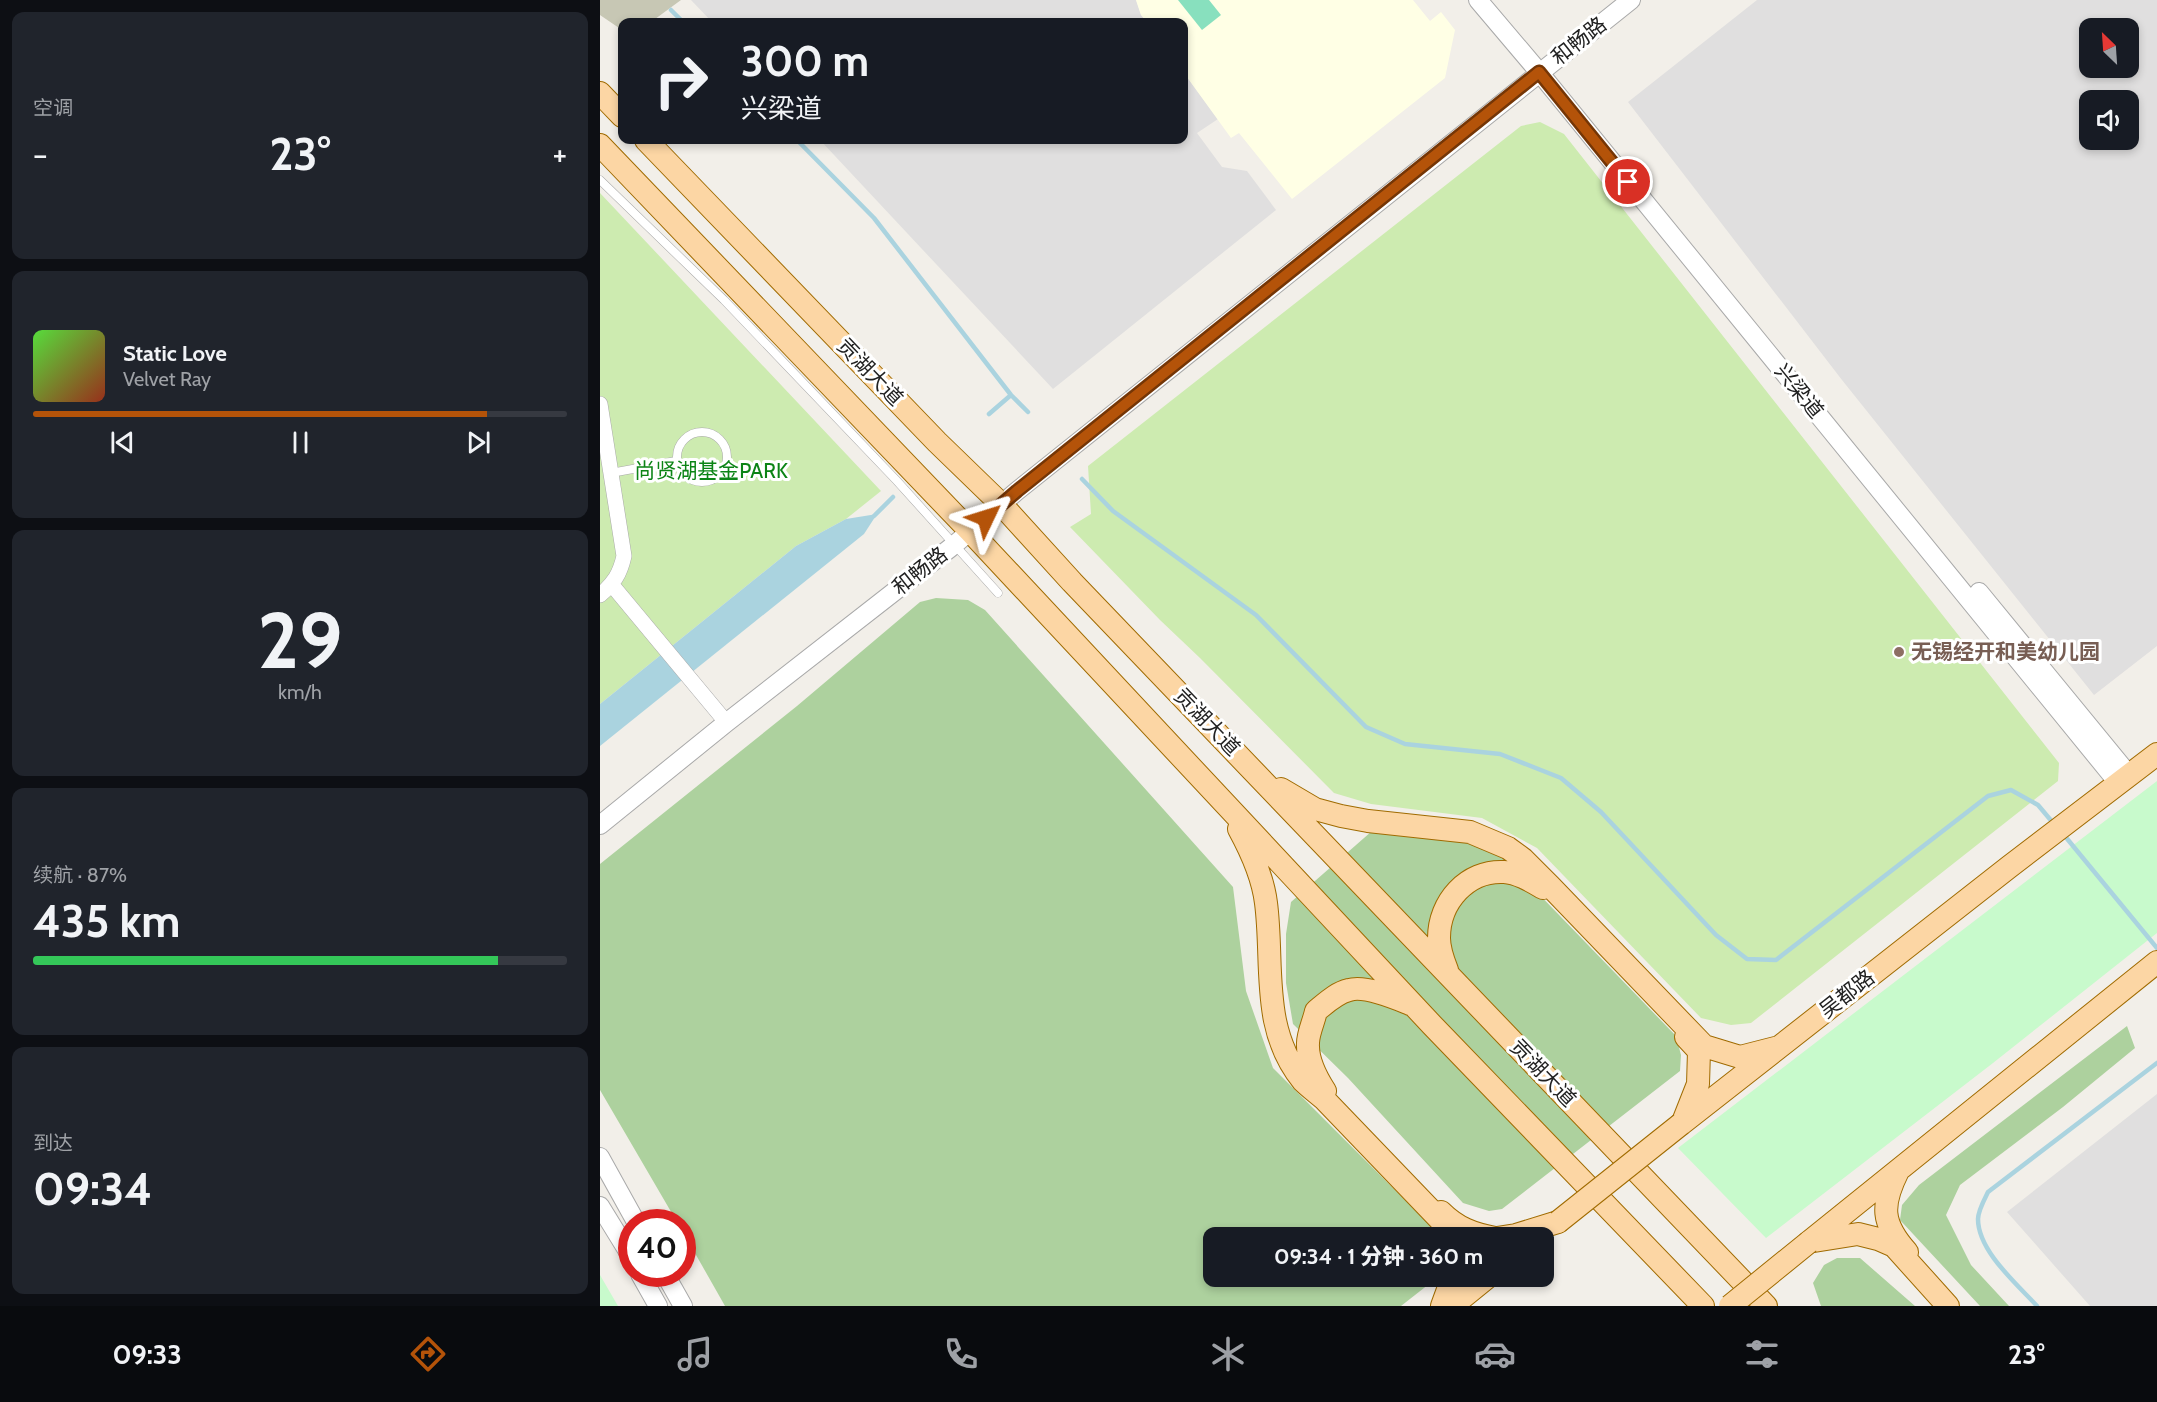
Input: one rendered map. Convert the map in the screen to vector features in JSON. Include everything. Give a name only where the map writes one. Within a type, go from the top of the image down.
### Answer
[{"type":"main road","points":[[600,93],[618,112]]},
{"type":"main road","name":"贡湖大道","points":[[649,144],[937,442],[998,501],[1072,582],[1766,1306]]},
{"type":"main road","name":"贡湖大道","points":[[600,145],[959,534],[1225,805],[1414,1006],[1703,1306]]},
{"type":"main road","name":"吴都路","points":[[1552,1227],[2009,867],[2157,754]]},
{"type":"main road","points":[[1259,776],[1315,808],[1368,821],[1470,832],[1508,848],[1523,859],[1550,886],[1704,1046],[1740,1057],[1779,1047]]},
{"type":"main road","points":[[1225,805],[1255,864],[1266,901],[1271,1002],[1275,1024],[1291,1063],[1304,1082],[1324,1099],[1446,1227]]},
{"type":"main road","points":[[1448,975],[1438,937],[1448,903],[1457,889],[1472,879],[1488,873],[1506,872],[1525,878],[1543,888],[1699,1051],[1698,1084],[1681,1124]]},
{"type":"main road","points":[[1731,1306],[2157,962]]},
{"type":"main road","points":[[1414,1006],[1394,997],[1367,991],[1351,989],[1337,995],[1316,1011],[1308,1041],[1310,1060],[1317,1079],[1330,1097],[1451,1222],[1460,1227]]},
{"type":"main road","points":[[1899,1170],[1888,1193],[1888,1224],[1898,1242],[1956,1306]]},
{"type":"main road","points":[[1542,1227],[1558,1222]]},
{"type":"main road","points":[[1809,1242],[1858,1234],[1894,1246],[1948,1306]]},
{"type":"main road","points":[[1442,1306],[1449,1287]]},
{"type":"main road","points":[[1452,1306],[1475,1287]]},
{"type":"street","name":"兴梁道","points":[[1478,0],[1541,67]]},
{"type":"street","name":"兴梁道","points":[[1491,0],[1541,67],[2124,780]]},
{"type":"street","name":"和畅路","points":[[600,825],[998,501],[1541,67],[1620,0]]},
{"type":"street","name":"和畅路","points":[[1541,67],[1631,0]]},
{"type":"street","points":[[600,404],[624,556],[621,572],[606,590],[660,643],[721,716]]},
{"type":"street","name":"和畅路","points":[[600,810],[959,534]]},
{"type":"street","points":[[600,1157],[629,1209]]},
{"type":"street","points":[[600,1206],[618,1235]]},
{"type":"street","points":[[647,1287],[658,1306]]},
{"type":"street","points":[[672,1287],[683,1306]]},
{"type":"lane","name":"贡湖大道","points":[[600,180],[724,300],[897,481],[959,534],[998,593]]},
{"type":"lane","points":[[701,431],[717,436],[726,450],[726,466],[715,479],[707,482],[691,480],[679,469],[676,461],[676,452],[685,437],[701,431]]},
{"type":"lane","points":[[611,473],[676,461]]},
{"type":"shaded area","points":[[600,0],[681,0],[656,18],[618,18],[618,27],[600,15]]},
{"type":"shaded area","points":[[691,0],[1136,0],[1144,18],[708,18]]},
{"type":"shaded area","points":[[1136,0],[1413,0],[1430,21],[1441,12],[1455,30],[1445,78],[1292,199],[1239,133],[1231,138],[1188,79],[1188,18],[1144,18]]},
{"type":"shaded area","points":[[1757,0],[2157,0],[2157,646],[2094,695],[1842,380],[1628,102]]},
{"type":"shaded area","points":[[1188,78],[1218,119],[1197,133],[1222,167],[1247,171],[1276,210],[1053,389],[824,144],[1188,144]]},
{"type":"shaded area","points":[[2157,1094],[2157,1306],[2090,1306],[2007,1212]]},
{"type":"green space","points":[[1178,0],[1209,0],[1221,15],[1202,30]]},
{"type":"green space","points":[[1540,122],[1564,134],[2059,763],[2058,781],[1751,1023],[1731,1025],[1701,1018],[1537,848],[1482,818],[1371,804],[1334,793],[1070,527],[1091,514],[1088,466],[1521,126]]},
{"type":"green space","name":"尚贤湖基金PARK","points":[[600,193],[881,491],[846,519],[796,546],[600,704]]},
{"type":"green space","points":[[936,598],[968,600],[985,610],[1233,887],[1246,991],[1273,1068],[1432,1227],[1203,1227],[1203,1287],[1425,1287],[1401,1306],[725,1306],[696,1255],[696,1209],[669,1209],[600,1090],[600,864],[797,706],[920,602]]},
{"type":"green space","points":[[2157,781],[2157,933],[1766,1238],[1678,1148]]},
{"type":"green space","points":[[1372,831],[1463,841],[1503,857],[1676,1036],[1681,1055],[1680,1071],[1502,1209],[1489,1211],[1463,1203],[1348,1078],[1293,1024],[1286,983],[1286,934],[1291,902]]},
{"type":"green space","points":[[2127,1026],[2135,1048],[2063,1107],[1960,1185],[1946,1215],[1971,1265],[2009,1306],[1980,1306],[1900,1220],[1902,1205],[1919,1185]]},
{"type":"green space","points":[[1837,1258],[1860,1258],[1915,1306],[1821,1306],[1813,1283],[1824,1265]]},
{"type":"green space","points":[[600,1275],[618,1306],[600,1306]]},
{"type":"water","points":[[877,514],[864,534],[600,746],[600,704],[796,546],[846,519]]},
{"type":"waterway","points":[[671,10],[679,18]]},
{"type":"waterway","points":[[801,144],[874,218],[1011,395],[1028,412]]},
{"type":"waterway","points":[[989,414],[1011,395]]},
{"type":"waterway","points":[[1082,479],[1113,511],[1256,615],[1366,727],[1405,744],[1500,754],[1561,778],[1601,812],[1716,935],[1747,959],[1776,960],[1988,796],[2011,790],[2038,805],[2054,824]]},
{"type":"waterway","points":[[874,516],[893,497]]},
{"type":"waterway","points":[[2064,835],[2157,948]]},
{"type":"waterway","points":[[2037,1306],[2000,1266],[1984,1243],[1978,1219],[1985,1198],[1988,1192],[2157,1063]]},
{"type":"place","name":"无锡经开和美幼儿园","points":[[1899,652]]},
{"type":"route","points":[[986,518],[1539,72],[1628,182]]}]
